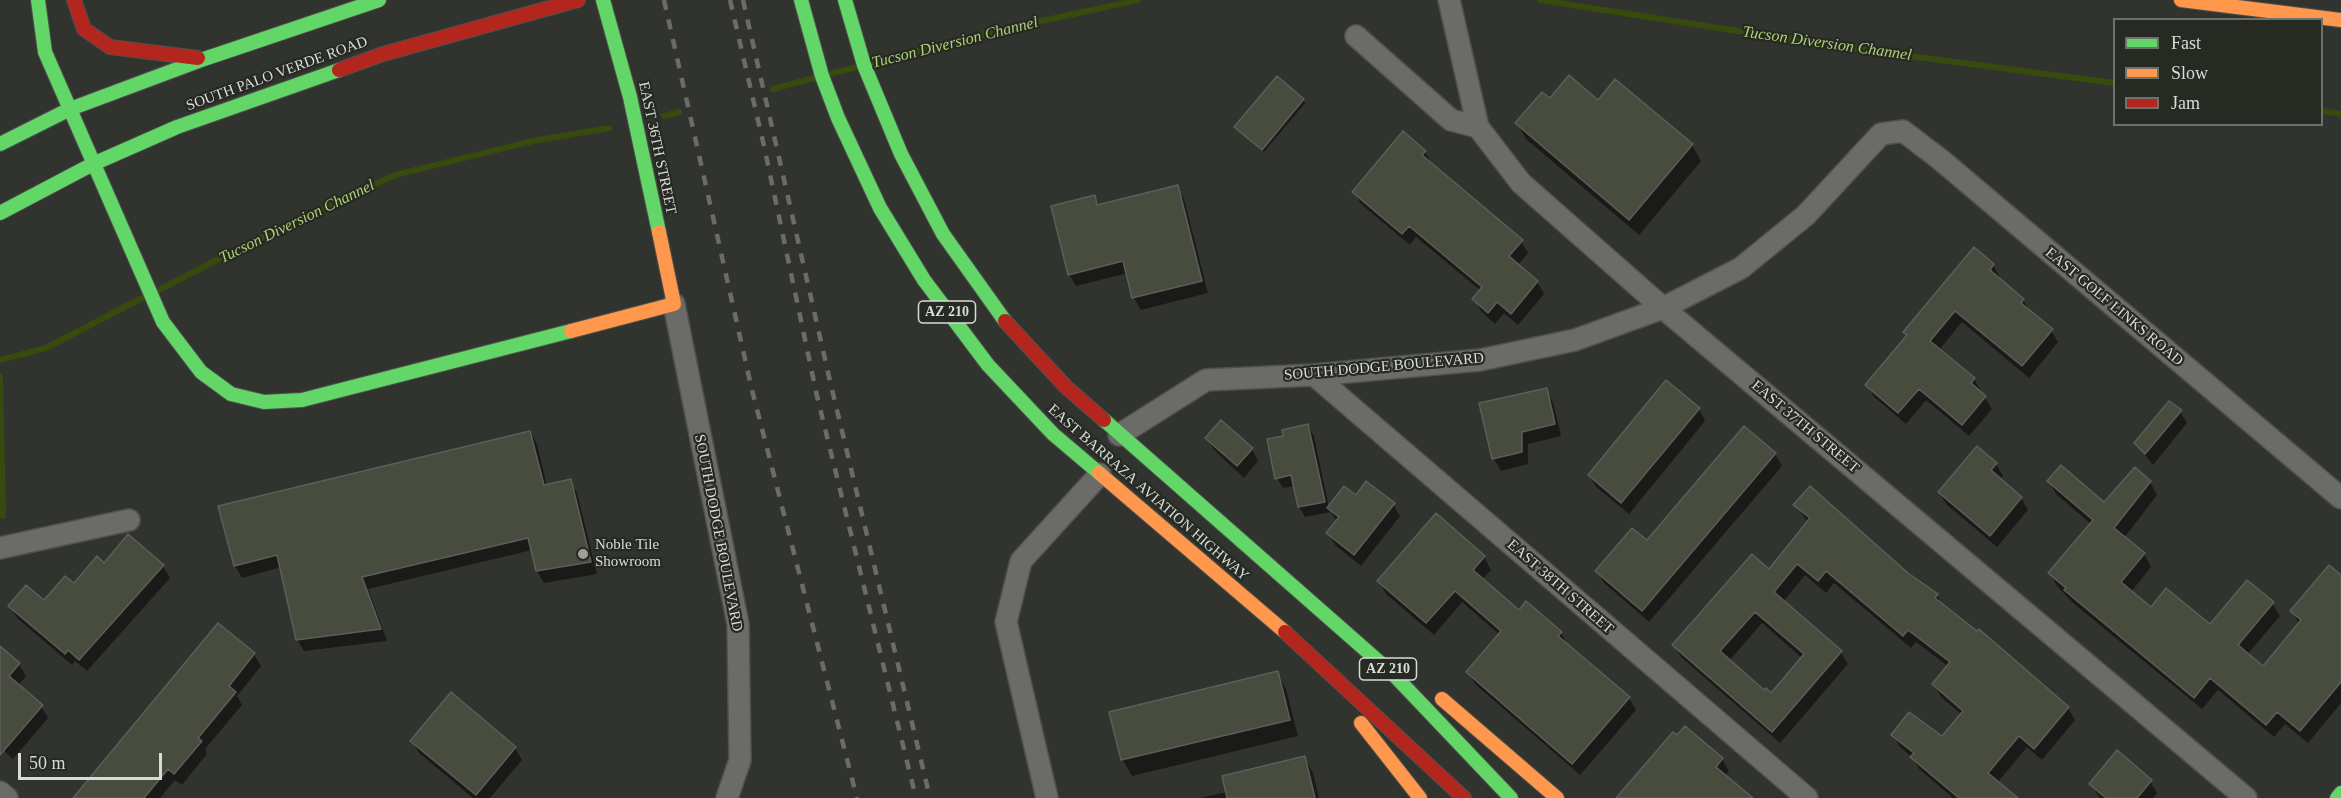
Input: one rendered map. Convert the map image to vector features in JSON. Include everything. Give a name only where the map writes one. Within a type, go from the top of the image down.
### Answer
[{"type":"main road","points":[[38,0],[45,52],[163,322],[201,372],[231,394],[264,402],[302,400],[674,304]]},
{"type":"main road","points":[[74,0],[84,29],[110,47],[204,58]]},
{"type":"main road","points":[[0,144],[70,109],[204,58],[379,0]]},
{"type":"main road","name":"EAST 36TH STREET","points":[[603,0],[639,132],[674,304]]},
{"type":"main road","name":"EAST BARRAZA AVIATION HIGHWAY","points":[[801,0],[838,118],[856,158],[898,239],[962,332],[988,365],[1045,426],[1224,582],[1310,653],[1464,798]]},
{"type":"main road","name":"EAST BARRAZA AVIATION HIGHWAY","points":[[845,0],[879,105],[924,200],[967,270],[1032,352],[1114,437],[1255,550],[1394,675],[1510,798]]},
{"type":"main road","points":[[2181,0],[2341,20]]},
{"type":"main road","name":"SOUTH PALO VERDE ROAD","points":[[0,213],[93,164],[177,127],[383,54],[572,1]]},
{"type":"main road","points":[[856,158],[927,272],[989,349],[1051,410]]},
{"type":"main road","points":[[1255,550],[1424,685],[1557,798]]},
{"type":"main road","points":[[1224,582],[1292,645],[1341,698],[1420,798]]},
{"type":"main road","points":[[2337,798],[2341,793]]},
{"type":"street","name":"EAST 37TH STREET","points":[[1449,0],[1478,126],[1521,183],[1663,308],[2246,798]]},
{"type":"street","points":[[1356,36],[1451,120],[1478,126]]},
{"type":"street","name":"EAST GOLF LINKS ROAD","points":[[1881,134],[1903,131],[1916,139],[2341,498]]},
{"type":"street","name":"SOUTH DODGE BOULEVARD","points":[[1114,437],[1206,380],[1314,375],[1480,360],[1575,340],[1663,308],[1741,268],[1806,215],[1881,134]]},
{"type":"street","name":"SOUTH DODGE BOULEVARD","points":[[674,304],[738,624],[740,760],[727,798]]},
{"type":"street","name":"EAST 38TH STREET","points":[[1314,375],[1807,798]]},
{"type":"street","points":[[1047,798],[1006,622],[1021,561],[1100,474]]},
{"type":"street","points":[[0,548],[129,520]]},
{"type":"street","points":[[0,792],[7,798]]},
{"type":"building","points":[[1569,75],[1598,100],[1615,79],[1693,144],[1629,220],[1515,123],[1542,92],[1550,98]]},
{"type":"building","points":[[1277,76],[1304,99],[1262,150],[1234,127]]},
{"type":"building","points":[[1403,131],[1426,151],[1422,155],[1523,240],[1509,256],[1538,281],[1511,314],[1497,302],[1488,313],[1472,299],[1482,287],[1409,226],[1402,234],[1352,192]]},
{"type":"building","points":[[1178,185],[1202,281],[1132,298],[1123,261],[1068,275],[1051,206],[1095,195],[1097,205]]},
{"type":"building","points":[[1974,247],[1994,264],[1990,270],[2024,299],[2021,303],[2053,329],[2022,366],[1955,311],[1930,341],[1975,378],[1971,383],[1986,396],[1962,425],[1919,389],[1898,413],[1865,385],[1907,335],[1903,332]]},
{"type":"building","points":[[1666,380],[1700,408],[1621,503],[1588,475]]},
{"type":"building","points":[[1547,388],[1555,424],[1522,432],[1522,452],[1492,459],[1479,403]]},
{"type":"building","points":[[2169,401],[2182,410],[2145,454],[2134,443]]},
{"type":"building","points":[[1221,420],[1253,448],[1237,466],[1205,438]]},
{"type":"building","points":[[1308,424],[1325,502],[1298,507],[1291,475],[1275,479],[1267,439],[1283,436],[1282,430]]},
{"type":"building","points":[[1744,426],[1776,453],[1642,611],[1595,571],[1632,528],[1647,540]]},
{"type":"building","points":[[530,431],[544,485],[571,479],[591,562],[536,571],[528,538],[362,577],[381,629],[296,640],[277,555],[234,566],[218,506]]},
{"type":"building","points":[[1977,446],[1997,463],[1991,470],[2022,497],[1990,536],[1938,492]]},
{"type":"building","points":[[2061,465],[2104,502],[2135,467],[2151,481],[2114,528],[2145,553],[2121,582],[2151,607],[2166,588],[2210,624],[2247,580],[2274,602],[2238,645],[2263,666],[2301,620],[2290,611],[2329,565],[2341,575],[2341,682],[2300,731],[2277,712],[2266,725],[2210,678],[2194,698],[2064,590],[2066,588],[2048,573],[2093,520],[2047,481]]},
{"type":"building","points":[[1366,481],[1395,503],[1354,555],[1326,533],[1339,517],[1327,508],[1344,486],[1356,495]]},
{"type":"building","points":[[1810,486],[1908,573],[1938,594],[1935,598],[1977,631],[1979,629],[2069,707],[2034,749],[2019,736],[1988,773],[2018,798],[1959,798],[1910,757],[1914,753],[1891,735],[1909,712],[1942,736],[1963,711],[1932,684],[1950,662],[1908,630],[1903,636],[1826,571],[1818,581],[1797,564],[1774,592],[1842,651],[1772,732],[1672,645],[1752,554],[1769,569],[1810,518],[1793,505]],"holes":[[[1755,612],[1804,654],[1771,693],[1766,688],[1764,690],[1720,651]]]},
{"type":"building","points":[[1436,513],[1485,556],[1473,570],[1519,610],[1526,601],[1562,632],[1558,636],[1630,697],[1572,764],[1466,672],[1501,631],[1455,591],[1426,623],[1377,581]]},
{"type":"building","points":[[128,534],[164,565],[79,660],[68,650],[65,654],[8,606],[26,585],[44,600],[65,576],[74,583],[97,556],[104,563]]},
{"type":"building","points":[[218,623],[255,653],[229,686],[236,692],[198,738],[202,741],[174,774],[168,769],[144,798],[73,798]]},
{"type":"building","points":[[0,646],[20,663],[9,676],[43,705],[0,755]]},
{"type":"building","points":[[1278,671],[1290,720],[1121,760],[1109,712]]},
{"type":"building","points":[[451,692],[516,747],[476,795],[410,741]]},
{"type":"building","points":[[1685,726],[1723,758],[1716,767],[1753,798],[1616,798],[1673,732],[1677,735]]},
{"type":"building","points":[[2117,750],[2152,780],[2137,798],[2106,798],[2089,784]]},
{"type":"building","points":[[1305,756],[1315,798],[1227,798],[1222,776]]},
{"type":"waterway","name":"Tucson Diversion Channel","points":[[873,63],[991,32],[1138,0]]},
{"type":"waterway","name":"Tucson Diversion Channel","points":[[1540,0],[1834,46],[2113,83]]},
{"type":"waterway","name":"Tucson Diversion Channel","points":[[832,73],[854,68]]},
{"type":"waterway","name":"Tucson Diversion Channel","points":[[773,89],[814,78]]},
{"type":"waterway","name":"Tucson Diversion Channel","points":[[2323,111],[2341,114]]},
{"type":"waterway","points":[[664,116],[679,112]]},
{"type":"waterway","name":"Tucson Diversion Channel","points":[[159,290],[242,247],[395,175],[533,141],[609,128]]},
{"type":"waterway","name":"Tucson Diversion Channel","points":[[0,360],[46,348],[144,297]]},
{"type":"waterway","points":[[0,376],[3,516]]},
{"type":"railway","points":[[664,0],[752,390],[857,798]]},
{"type":"railway","points":[[730,0],[764,146],[817,396],[916,798]]},
{"type":"railway","points":[[743,0],[830,381],[930,798]]},
{"type":"traffic: fast","points":[[38,0],[45,52],[163,322],[201,372],[231,394],[264,402],[302,400],[571,331]]},
{"type":"traffic: fast","points":[[0,144],[70,109],[204,59],[379,0]]},
{"type":"traffic: fast","points":[[603,0],[630,97],[659,232]]},
{"type":"traffic: fast","points":[[801,0],[822,76],[838,118],[880,208],[924,280],[988,365],[1053,434],[1099,473]]},
{"type":"traffic: fast","points":[[845,0],[864,65],[901,154],[943,234],[1005,321]]},
{"type":"traffic: fast","points":[[0,213],[93,164],[177,127],[339,70]]},
{"type":"traffic: fast","points":[[1104,420],[1394,675],[1511,798]]},
{"type":"traffic: fast","points":[[2337,798],[2341,793]]},
{"type":"traffic: slow","points":[[2181,0],[2341,20]]},
{"type":"traffic: slow","points":[[571,331],[674,304],[659,232]]},
{"type":"traffic: slow","points":[[1099,473],[1285,632]]},
{"type":"traffic: slow","points":[[1442,699],[1557,798]]},
{"type":"traffic: slow","points":[[1361,723],[1420,798]]},
{"type":"traffic: jam","points":[[74,0],[84,29],[110,47],[198,58]]},
{"type":"traffic: jam","points":[[339,70],[383,54],[578,0]]},
{"type":"traffic: jam","points":[[1005,321],[1066,387],[1104,420]]},
{"type":"traffic: jam","points":[[1285,632],[1464,798]]},
{"type":"place","name":"Noble Tile Showroom","points":[[583,554]]}]
